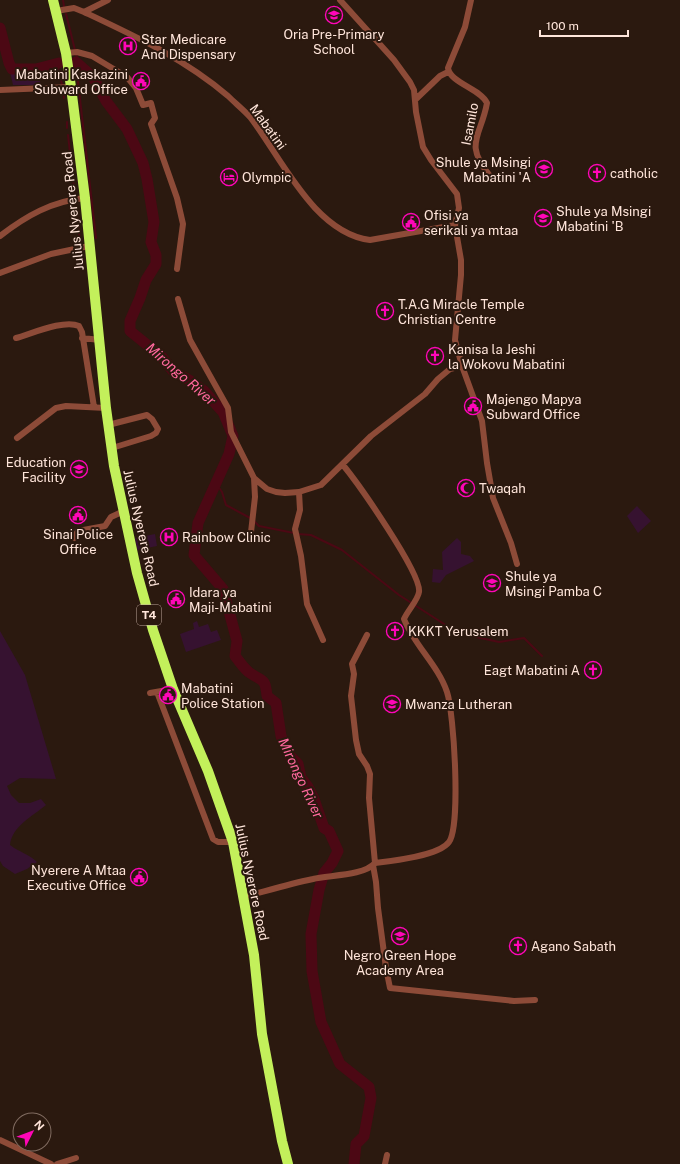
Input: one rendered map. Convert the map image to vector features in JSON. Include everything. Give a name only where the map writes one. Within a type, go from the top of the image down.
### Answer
[{"type":"highway","name":"Julius Nyerere Road","points":[[53,0],[72,52],[71,86],[78,199],[89,246],[108,424],[124,511],[137,573],[151,623],[173,689],[208,771],[233,842],[254,955],[262,1034],[282,1141],[288,1164]]},
{"type":"street","points":[[84,12],[108,0]]},
{"type":"street","points":[[340,0],[405,74],[414,90],[420,132],[427,154],[457,194],[459,208],[455,225],[461,260],[461,275],[455,340],[462,366],[482,421],[491,490],[511,543],[517,564]]},
{"type":"street","points":[[415,100],[440,76],[448,72],[449,64],[465,27],[471,0]]},
{"type":"street","name":"Mabatini","points":[[56,11],[74,8],[84,12],[167,52],[190,66],[249,116],[302,194],[334,225],[359,239],[370,240],[455,225]]},
{"type":"street","points":[[72,52],[92,56],[127,77],[136,88],[143,105],[151,103],[155,118],[151,124],[177,198],[183,224],[177,269]]},
{"type":"street","name":"Isamilo","points":[[448,72],[482,96],[487,103],[479,128],[474,152],[478,162],[490,176]]},
{"type":"street","points":[[0,90],[71,86]]},
{"type":"street","points":[[0,236],[40,209],[78,199]]},
{"type":"street","points":[[0,272],[51,254],[89,246]]},
{"type":"street","points":[[178,299],[190,340],[228,408],[231,432],[254,478],[267,489],[276,492],[300,492],[321,485],[371,436],[424,394],[438,379],[450,369],[462,366]]},
{"type":"street","points":[[16,338],[70,324],[79,326],[82,332],[94,407]]},
{"type":"street","points":[[82,338],[100,340]]},
{"type":"street","points":[[17,438],[56,408],[66,406],[106,408]]},
{"type":"street","points":[[108,424],[147,415],[152,419],[158,429],[156,433],[151,436],[112,448]]},
{"type":"street","points":[[243,897],[315,878],[348,874],[374,864],[438,851],[449,843],[454,832],[455,778],[453,721],[447,692],[432,663],[408,629],[404,619],[408,609],[418,597],[420,591],[404,557],[385,524],[358,484],[343,465]]},
{"type":"street","points":[[250,542],[255,497],[254,478]]},
{"type":"street","points":[[300,492],[300,510],[296,529],[307,604],[323,640]]},
{"type":"street","points":[[74,538],[78,531],[105,526],[111,517],[124,511]]},
{"type":"street","points":[[367,635],[352,664],[354,674],[351,696],[358,749],[370,774],[368,798],[378,908],[390,988],[514,1001],[535,1000]]},
{"type":"street","points":[[150,693],[173,689]]},
{"type":"street","points":[[157,692],[213,839],[218,842],[233,842]]},
{"type":"street","points":[[0,1140],[51,1164]]},
{"type":"street","points":[[385,1164],[387,1155]]},
{"type":"street","points":[[58,1164],[76,1158]]},
{"type":"shaded area","points":[[10,72],[39,78],[41,85],[13,85]]},
{"type":"shaded area","points":[[637,506],[651,521],[638,533],[627,516]]},
{"type":"shaded area","points":[[155,534],[157,546],[137,550],[135,538]]},
{"type":"shaded area","points":[[457,538],[461,542],[461,554],[470,556],[474,561],[446,575],[440,583],[432,582],[433,569],[443,570],[442,552]]},
{"type":"shaded area","points":[[197,621],[199,627],[208,624],[211,632],[217,630],[221,640],[186,652],[180,634],[194,629],[193,623]]},
{"type":"shaded area","points":[[0,631],[25,675],[56,779],[20,778],[7,786],[11,795],[19,803],[30,803],[41,799],[46,805],[24,822],[12,838],[10,845],[37,862],[27,869],[15,874],[3,866],[0,861]]},
{"type":"waterway","points":[[63,0],[64,6]]},
{"type":"waterway","points":[[66,14],[78,62]]},
{"type":"waterway","name":"Mirongo River","points":[[0,28],[12,69],[36,69],[59,63]]},
{"type":"waterway","name":"Mirongo River","points":[[76,62],[93,77],[106,101],[127,129],[143,163],[147,179],[154,222],[151,242],[156,255],[156,264],[146,280],[130,321],[130,331],[161,356],[173,371],[204,391],[223,412],[233,436],[229,454],[198,523],[194,555],[223,589],[237,641],[235,656],[248,671],[263,681],[267,696],[276,703],[281,736],[289,755],[298,764],[301,778],[308,787],[314,799],[324,828],[329,831],[338,851],[332,863],[324,873],[319,890],[311,934],[312,971],[321,1022],[340,1064],[369,1087],[371,1098],[364,1136],[356,1144],[354,1164]]},
{"type":"waterway","points":[[80,64],[77,73],[96,238]]},
{"type":"waterway","points":[[53,65],[59,71],[62,85]]},
{"type":"waterway","points":[[63,91],[64,98]]},
{"type":"waterway","points":[[67,122],[67,128]]},
{"type":"waterway","points":[[68,135],[80,242]]},
{"type":"waterway","points":[[215,482],[222,492],[226,505],[252,519],[259,526],[294,533]]},
{"type":"waterway","points":[[298,534],[311,535],[342,550],[399,595],[458,633],[499,642],[524,638],[542,656]]},
{"type":"place","name":"Oria Pre-Primary School","points":[[334,15]]},
{"type":"place","name":"Star Medicare And Dispensary","points":[[128,46]]},
{"type":"place","name":"Mabatini Kaskazini Subward Office","points":[[141,81]]},
{"type":"place","name":"Shule ya Msingi Mabatini 'A","points":[[544,169]]},
{"type":"place","name":"catholic","points":[[597,173]]},
{"type":"place","name":"Olympic","points":[[229,177]]},
{"type":"place","name":"Shule ya Msingi Mabatini 'B","points":[[543,218]]},
{"type":"place","name":"Ofisi ya serikali ya mtaa","points":[[411,222]]},
{"type":"place","name":"T.A.G Miracle Temple Christian Centre","points":[[385,311]]},
{"type":"place","name":"Kanisa la Jeshi la Wokovu Mabatini","points":[[435,356]]},
{"type":"place","name":"Majengo Mapya Subward Office","points":[[473,406]]},
{"type":"place","name":"Education Facility","points":[[79,469]]},
{"type":"place","name":"Twaqah","points":[[466,488]]},
{"type":"place","name":"Sinai Police Office","points":[[78,515]]},
{"type":"place","name":"Rainbow Clinic","points":[[169,537]]},
{"type":"place","name":"Shule ya Msingi Pamba C","points":[[492,583]]},
{"type":"place","name":"Idara ya Maji-Mabatini","points":[[176,599]]},
{"type":"place","name":"KKKT Yerusalem","points":[[395,631]]},
{"type":"place","name":"Eagt Mabatini A","points":[[593,670]]},
{"type":"place","name":"Mabatini Police Station","points":[[168,695]]},
{"type":"place","name":"Mwanza Lutheran","points":[[392,704]]},
{"type":"place","name":"Nyerere A Mtaa Executive Office","points":[[139,877]]},
{"type":"place","name":"Negro Green Hope Academy Area","points":[[400,936]]},
{"type":"place","name":"Agano Sabath","points":[[518,946]]}]
